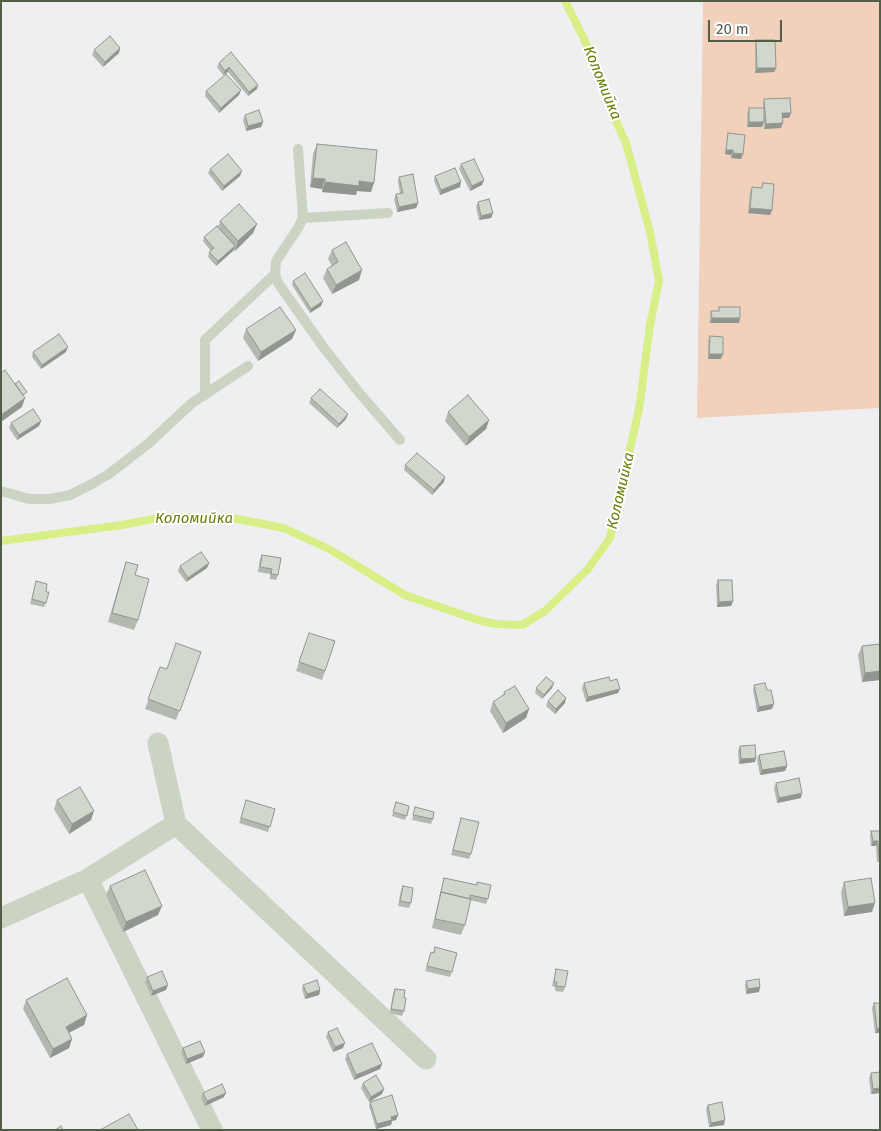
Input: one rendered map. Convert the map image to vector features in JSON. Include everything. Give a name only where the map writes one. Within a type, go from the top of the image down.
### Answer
[{"type":"street","points":[[158,743],[176,824],[426,1059]]},
{"type":"street","points":[[1,918],[88,879],[176,824]]},
{"type":"street","points":[[88,879],[212,1130]]},
{"type":"lane","points":[[298,148],[303,218],[276,261],[275,274],[278,283],[360,395],[400,440]]},
{"type":"lane","points":[[303,218],[388,213]]},
{"type":"lane","points":[[205,395],[205,340],[275,274]]},
{"type":"lane","points":[[1,490],[30,499],[50,500],[70,495],[90,486],[110,474],[192,404],[248,366]]},
{"type":"shaded area","points":[[703,1],[880,1],[880,408],[697,418]]},
{"type":"building","points":[[110,36],[120,48],[105,62],[94,50]]},
{"type":"building","points":[[756,40],[775,40],[776,68],[757,68]]},
{"type":"building","points":[[231,52],[258,85],[249,92],[229,67],[225,71],[219,63]]},
{"type":"building","points":[[226,74],[241,90],[221,108],[206,91]]},
{"type":"building","points":[[790,98],[791,113],[782,113],[783,123],[766,124],[764,99]]},
{"type":"building","points":[[749,108],[764,108],[764,122],[749,122]]},
{"type":"building","points":[[259,110],[263,122],[248,126],[245,115]]},
{"type":"building","points":[[728,133],[745,135],[743,154],[733,153],[733,150],[726,150]]},
{"type":"building","points":[[317,144],[377,150],[374,183],[359,181],[359,186],[325,182],[325,179],[313,178]]},
{"type":"building","points":[[228,154],[242,171],[224,186],[210,169]]},
{"type":"building","points":[[474,159],[484,180],[472,186],[461,164]]},
{"type":"building","points":[[455,168],[461,182],[441,190],[435,176]]},
{"type":"building","points":[[413,174],[418,203],[399,207],[396,194],[403,193],[399,177]]},
{"type":"building","points":[[763,183],[774,184],[772,210],[750,208],[752,187],[762,188]]},
{"type":"building","points":[[489,199],[493,213],[481,216],[478,202]]},
{"type":"building","points":[[239,204],[257,224],[238,241],[220,221]]},
{"type":"building","points":[[217,226],[235,246],[218,261],[209,252],[214,248],[204,237]]},
{"type":"building","points":[[346,242],[362,270],[336,285],[327,269],[338,262],[332,250]]},
{"type":"building","points":[[305,273],[323,301],[311,309],[293,281]]},
{"type":"building","points":[[280,307],[296,330],[261,352],[246,329]]},
{"type":"building","points":[[719,307],[740,307],[740,318],[712,318],[711,311],[719,311]]},
{"type":"building","points":[[59,334],[68,347],[42,365],[33,352]]},
{"type":"building","points":[[710,336],[723,337],[723,354],[709,354]]},
{"type":"building","points":[[5,370],[25,398],[1,415],[1,373]]},
{"type":"building","points":[[19,381],[27,392],[23,395],[15,384]]},
{"type":"building","points":[[320,389],[348,414],[339,424],[311,398]]},
{"type":"building","points":[[468,395],[489,420],[469,437],[448,412]]},
{"type":"building","points":[[33,409],[41,421],[19,435],[11,423]]},
{"type":"building","points":[[417,453],[445,477],[434,490],[405,465]]},
{"type":"building","points":[[201,552],[209,563],[188,578],[180,566]]},
{"type":"building","points":[[262,555],[281,558],[278,575],[271,574],[272,569],[260,567]]},
{"type":"building","points":[[126,562],[138,565],[135,575],[149,579],[138,620],[112,613]]},
{"type":"building","points":[[718,580],[732,580],[733,601],[719,602]]},
{"type":"building","points":[[36,581],[47,584],[46,592],[49,592],[46,603],[32,599]]},
{"type":"building","points":[[309,633],[335,641],[325,671],[299,662]]},
{"type":"building","points":[[176,643],[201,652],[180,711],[148,699],[160,667],[167,669]]},
{"type":"building","points":[[880,644],[880,671],[865,673],[862,646]]},
{"type":"building","points":[[546,677],[554,683],[544,695],[536,688]]},
{"type":"building","points":[[609,677],[610,681],[617,679],[620,689],[588,697],[584,683]]},
{"type":"building","points":[[765,683],[767,690],[771,690],[774,704],[759,707],[754,685]]},
{"type":"building","points":[[515,686],[529,709],[506,723],[493,702],[505,694],[504,692]]},
{"type":"building","points":[[558,690],[566,698],[556,709],[548,701]]},
{"type":"building","points":[[755,745],[756,758],[741,759],[740,746]]},
{"type":"building","points":[[784,751],[787,766],[762,770],[759,755]]},
{"type":"building","points":[[799,778],[802,793],[779,798],[776,783]]},
{"type":"building","points":[[80,787],[94,811],[72,824],[57,800]]},
{"type":"building","points":[[246,800],[275,809],[270,827],[241,818]]},
{"type":"building","points":[[396,802],[409,806],[407,816],[393,812]]},
{"type":"building","points":[[415,807],[434,812],[433,819],[413,815]]},
{"type":"building","points":[[461,818],[479,822],[471,854],[453,850]]},
{"type":"building","points":[[871,831],[880,831],[880,857],[878,841],[873,841]]},
{"type":"building","points":[[145,870],[162,906],[126,922],[110,886]]},
{"type":"building","points":[[444,878],[477,885],[477,882],[491,885],[488,899],[470,895],[470,899],[441,892],[440,896]]},
{"type":"building","points":[[871,878],[875,903],[848,907],[844,882]]},
{"type":"building","points":[[403,886],[413,888],[411,903],[400,901]]},
{"type":"building","points":[[441,892],[471,899],[465,925],[435,919]]},
{"type":"building","points":[[435,947],[457,953],[452,972],[427,966],[431,952],[434,953]]},
{"type":"building","points":[[556,969],[568,971],[565,987],[556,986],[557,982],[554,982]]},
{"type":"building","points":[[162,971],[168,985],[153,991],[147,977]]},
{"type":"building","points":[[67,978],[87,1015],[66,1027],[72,1039],[53,1049],[26,1000]]},
{"type":"building","points":[[759,979],[760,987],[748,989],[746,981]]},
{"type":"building","points":[[317,980],[320,990],[307,994],[303,985]]},
{"type":"building","points":[[395,989],[405,990],[404,1011],[391,1009]]},
{"type":"building","points":[[874,1003],[880,1003],[880,1028],[877,1029]]},
{"type":"building","points":[[337,1028],[345,1043],[335,1047],[328,1032]]},
{"type":"building","points":[[200,1041],[205,1052],[187,1059],[183,1048]]},
{"type":"building","points":[[372,1043],[382,1064],[356,1075],[347,1054]]},
{"type":"building","points":[[880,1072],[880,1088],[873,1089],[871,1073]]},
{"type":"building","points":[[376,1075],[384,1089],[371,1097],[363,1083]]},
{"type":"building","points":[[222,1084],[226,1093],[207,1101],[203,1093]]},
{"type":"building","points":[[392,1095],[398,1115],[391,1117],[392,1120],[377,1124],[370,1102]]},
{"type":"building","points":[[722,1102],[725,1120],[711,1123],[708,1105]]},
{"type":"building","points":[[129,1114],[138,1130],[100,1130]]},
{"type":"building","points":[[61,1126],[63,1130],[55,1130]]},
{"type":"waterway","name":"Коломийка","points":[[1,541],[122,525],[163,517],[227,517],[284,528],[331,550],[405,595],[478,620],[496,624],[522,625],[545,611],[588,569],[610,538],[639,409],[650,325],[659,281],[650,232],[626,143],[585,41],[565,1]]}]
